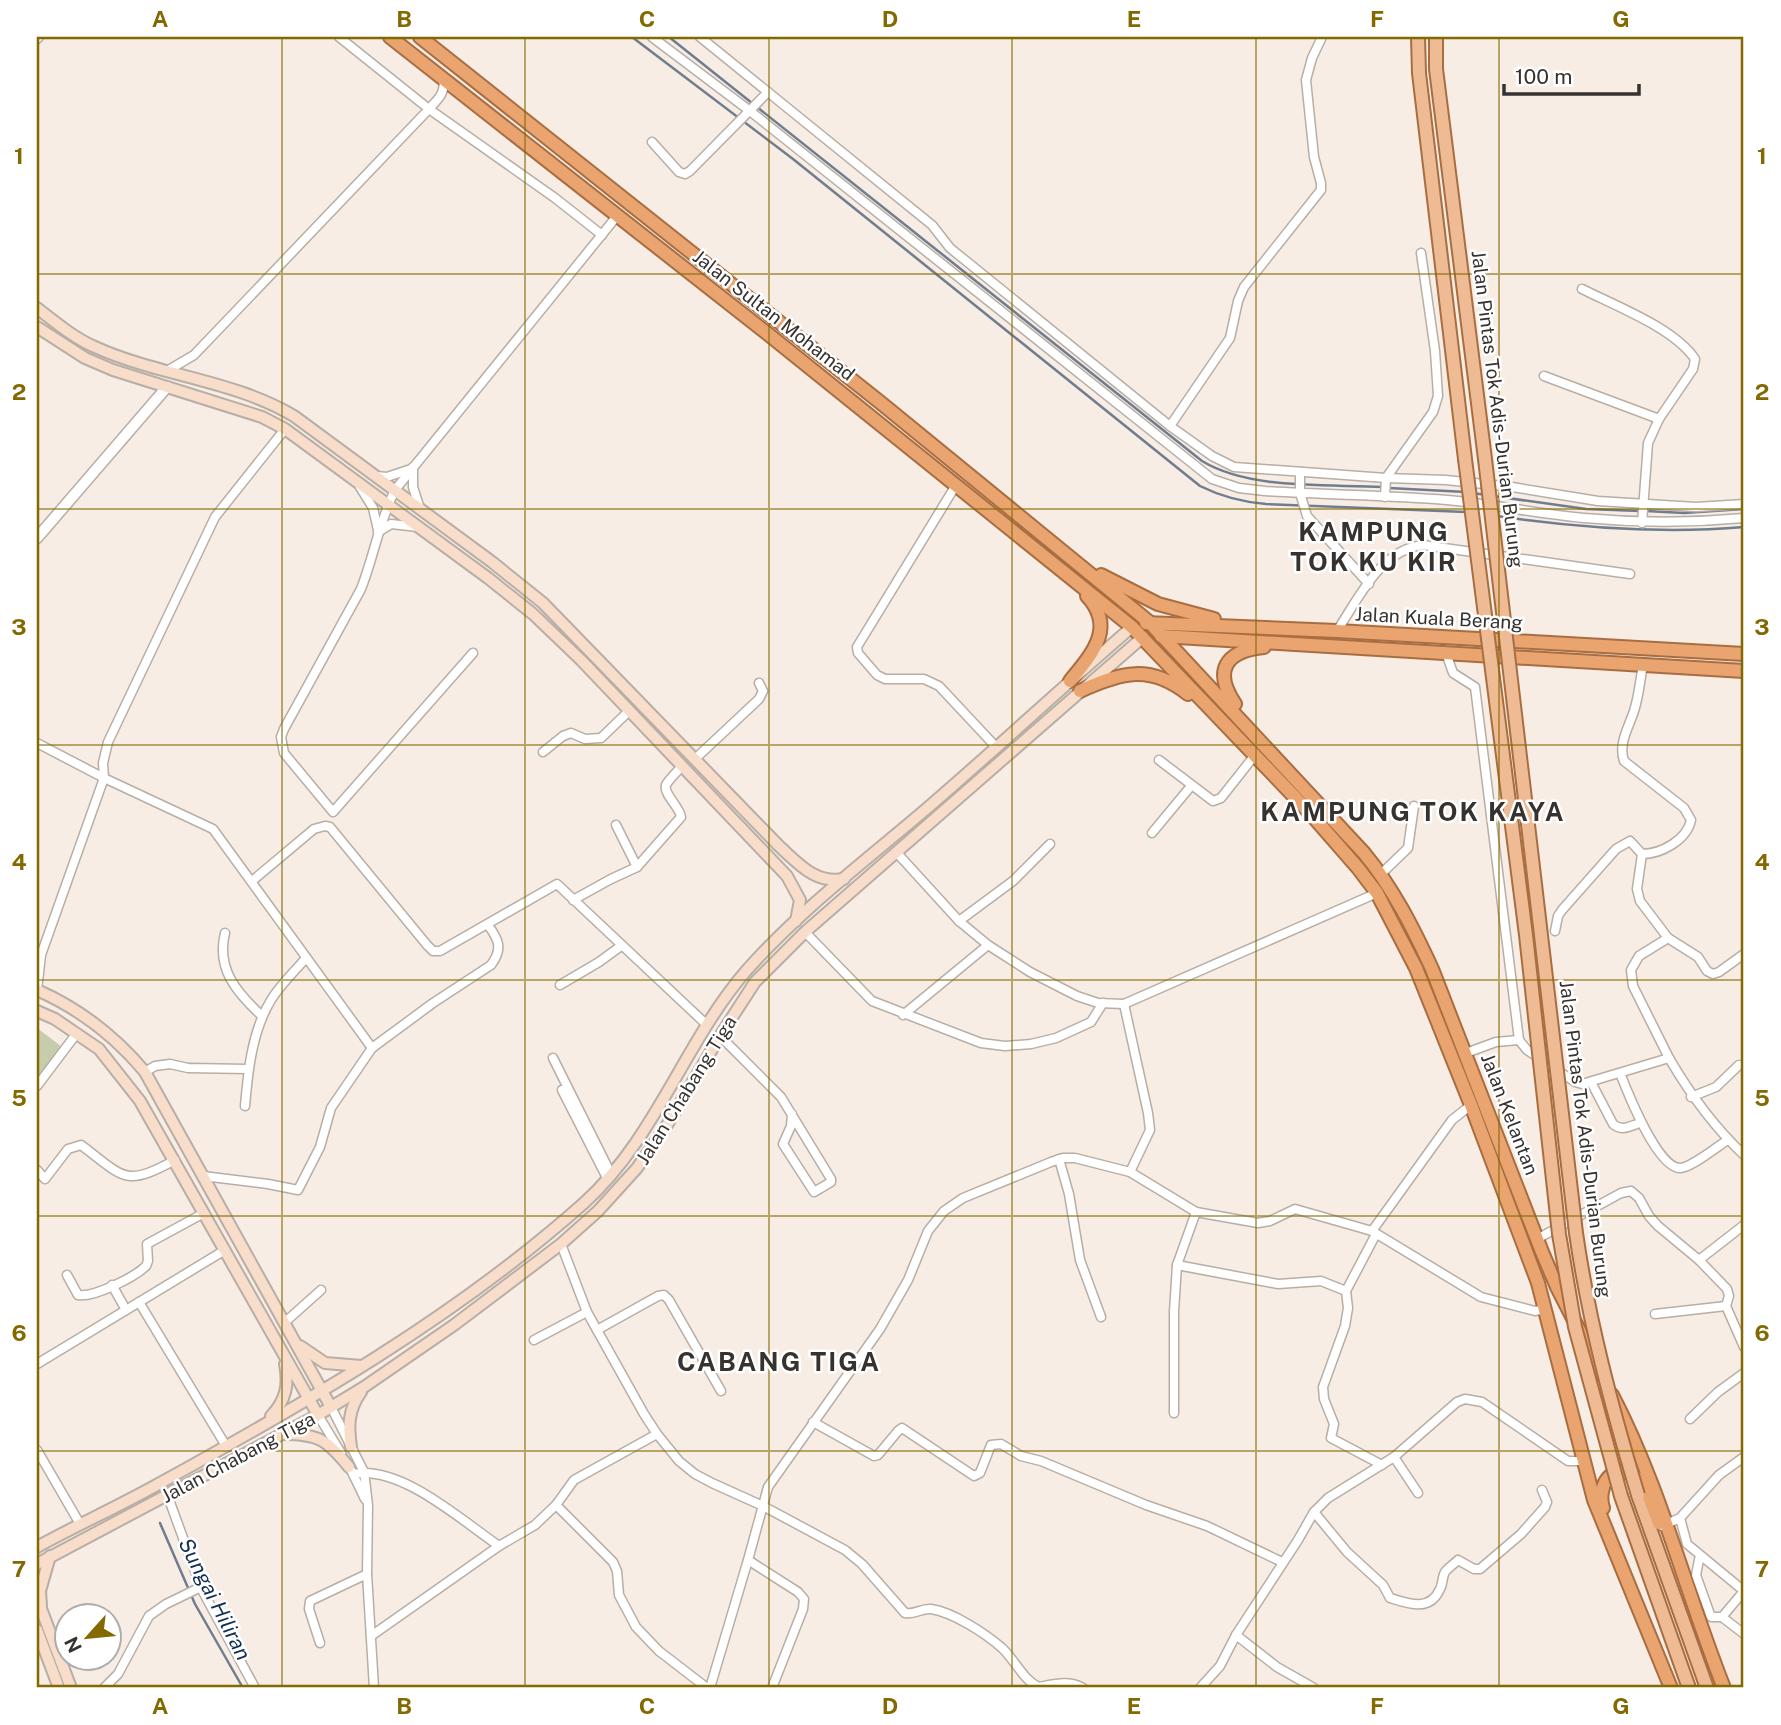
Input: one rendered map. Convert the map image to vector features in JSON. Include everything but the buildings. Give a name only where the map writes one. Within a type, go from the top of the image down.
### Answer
[{"type":"highway","name":"Jalan Sultan Mohamad","points":[[390,37],[1132,627]]},
{"type":"highway","name":"Jalan Sultan Mohamad","points":[[420,37],[881,403],[1149,622]]},
{"type":"highway","points":[[1051,542],[1139,596],[1179,611],[1242,626]]},
{"type":"highway","points":[[1058,566],[1091,600],[1100,622],[1096,649],[1070,681]]},
{"type":"highway","name":"Jalan Kuala Berang","points":[[1132,627],[1149,622],[1242,626],[1744,654]]},
{"type":"highway","name":"Jalan Kelantan","points":[[1149,622],[1255,734],[1381,874],[1413,928],[1466,1053],[1557,1287],[1627,1423],[1650,1474],[1664,1525],[1724,1688]]},
{"type":"highway","name":"Jalan Kelantan","points":[[1132,627],[1342,847],[1377,893],[1428,993],[1546,1309],[1594,1500],[1671,1688]]},
{"type":"highway","name":"Jalan Kuala Berang","points":[[1143,637],[1163,636],[1744,671]]},
{"type":"highway","points":[[1255,734],[1225,689],[1226,667],[1232,658],[1247,650],[1303,644]]},
{"type":"highway","points":[[1080,691],[1117,676],[1158,677],[1172,681],[1219,718]]},
{"type":"highway","points":[[1629,1588],[1600,1496],[1604,1482],[1614,1474],[1628,1473],[1634,1476],[1664,1525]]},
{"type":"main road","name":"Jalan Pintas Tok Adis-Durian Burung","points":[[1418,37],[1419,73],[1524,922],[1559,1234],[1575,1327],[1621,1496],[1689,1688]]},
{"type":"main road","name":"Jalan Pintas Tok Adis-Durian Burung","points":[[1436,37],[1436,69],[1576,1233],[1591,1326],[1638,1495],[1707,1688]]},
{"type":"main road","points":[[37,308],[69,333],[93,347],[278,406],[543,603],[807,871],[831,881],[845,878]]},
{"type":"main road","points":[[37,327],[85,358],[113,370],[262,417],[285,429],[388,503],[533,614],[629,710],[793,885],[800,900],[796,921]]},
{"type":"main road","name":"Jalan Chabang Tiga","points":[[37,1547],[128,1501],[364,1366],[471,1294],[555,1228],[588,1199],[627,1156],[654,1117],[707,1025],[746,972],[796,921],[997,748],[1132,627]]},
{"type":"main road","name":"Jalan Chabang Tiga","points":[[37,1564],[318,1415],[364,1387],[454,1325],[561,1244],[598,1211],[637,1168],[667,1125],[755,982],[805,932],[1143,637]]},
{"type":"main road","points":[[737,823],[748,813]]},
{"type":"main road","points":[[37,990],[66,1003],[102,1028],[145,1072],[331,1407]]},
{"type":"main road","points":[[37,1011],[77,1033],[99,1049],[140,1101],[318,1415]]},
{"type":"main road","points":[[291,1336],[302,1348],[325,1363],[364,1366]]},
{"type":"main road","points":[[262,1425],[282,1405],[286,1393],[288,1381],[284,1355]]},
{"type":"main road","points":[[351,1447],[349,1416],[364,1387]]},
{"type":"main road","points":[[282,1434],[317,1436],[326,1442],[351,1470]]},
{"type":"main road","points":[[42,1611],[40,1591],[50,1556]]},
{"type":"main road","points":[[37,1598],[71,1688]]},
{"type":"main road","points":[[37,1630],[59,1688]]},
{"type":"street","points":[[339,37],[429,109],[555,198],[602,235]]},
{"type":"street","points":[[351,46],[359,37]]},
{"type":"street","points":[[652,37],[1223,463],[1300,482],[1385,487],[1447,480],[1512,486],[1598,501],[1643,505],[1696,507],[1744,504]]},
{"type":"street","points":[[700,37],[932,225],[944,255],[1212,479],[1239,488],[1300,482],[1385,487],[1572,517],[1702,522],[1744,519]]},
{"type":"street","points":[[1170,426],[1230,338],[1244,287],[1321,190],[1314,157],[1306,80],[1322,37]]},
{"type":"street","points":[[167,371],[194,355],[429,109],[442,95],[445,86],[443,79]]},
{"type":"street","points":[[652,142],[679,172],[685,174],[768,92]]},
{"type":"street","points":[[473,653],[333,812],[284,753],[281,737],[361,589],[394,490],[617,216]]},
{"type":"street","points":[[1385,487],[1433,412],[1438,396],[1435,351],[1421,253]]},
{"type":"street","points":[[1582,289],[1647,321],[1688,349],[1695,359],[1693,369],[1659,419],[1648,443],[1642,520]]},
{"type":"street","points":[[1544,376],[1659,419]]},
{"type":"street","points":[[37,538],[167,387]]},
{"type":"street","points":[[37,990],[41,955],[104,778],[103,763],[108,742],[224,502],[285,429]]},
{"type":"street","points":[[375,476],[391,476],[413,467]]},
{"type":"street","points":[[413,467],[413,487],[421,510]]},
{"type":"street","points":[[355,480],[373,508],[378,533]]},
{"type":"street","points":[[1300,482],[1302,506],[1314,526],[1369,584]]},
{"type":"street","points":[[956,485],[857,647],[858,653],[877,675],[885,679],[924,679],[939,686],[997,748]]},
{"type":"street","points":[[378,533],[391,524],[420,528]]},
{"type":"street","points":[[1337,631],[1388,560],[1410,546],[1423,545],[1630,574]]},
{"type":"street","points":[[1446,653],[1453,673],[1475,687],[1519,1040],[1527,1050],[1575,1082],[1591,1083],[1669,1058]]},
{"type":"street","points":[[1642,854],[1656,852],[1677,840],[1687,830],[1691,820],[1684,808],[1624,761],[1622,755],[1623,740],[1637,699],[1643,665]]},
{"type":"street","points":[[696,758],[760,699],[763,691],[759,683]]},
{"type":"street","points":[[543,752],[571,733],[585,738],[601,737],[629,710]]},
{"type":"street","points":[[37,743],[213,829],[372,1048]]},
{"type":"street","points":[[1159,760],[1213,801],[1221,798],[1255,755]]},
{"type":"street","points":[[573,900],[637,867],[681,817],[680,810],[666,790],[666,785],[682,766]]},
{"type":"street","points":[[1152,833],[1191,786]]},
{"type":"street","points":[[1381,874],[1408,848],[1415,806]]},
{"type":"street","points":[[616,825],[637,867]]},
{"type":"street","points":[[252,881],[314,829],[330,827],[433,951],[446,949],[557,884],[707,1025]]},
{"type":"street","points":[[1555,931],[1562,910],[1622,844],[1633,842],[1642,854],[1637,890],[1640,901],[1668,937],[1698,957],[1707,971],[1713,974],[1744,954]]},
{"type":"street","points":[[959,921],[1013,881],[1050,844]]},
{"type":"street","points":[[897,853],[959,921],[988,945],[1030,972],[1077,996],[1103,1003],[1124,1004],[1377,893]]},
{"type":"street","points":[[203,1176],[268,1184],[298,1191],[320,1147],[331,1108],[372,1048],[491,965],[498,957],[500,948],[497,937],[488,925]]},
{"type":"street","points":[[805,932],[872,1002],[981,1043],[1005,1046],[1031,1044],[1077,1030],[1095,1018],[1103,1003]]},
{"type":"street","points":[[225,933],[221,948],[225,967],[233,984],[262,1016]]},
{"type":"street","points":[[1668,937],[1634,962],[1631,978],[1691,1097],[1744,1155]]},
{"type":"street","points":[[903,1015],[988,945]]},
{"type":"street","points":[[560,985],[621,946]]},
{"type":"street","points":[[245,1106],[248,1069],[262,1016],[272,997],[306,958]]},
{"type":"street","points":[[1124,1004],[1150,1130],[1130,1171]]},
{"type":"street","points":[[37,1086],[77,1033]]},
{"type":"street","points":[[720,1036],[781,1097],[792,1114],[831,1179],[831,1182],[814,1192],[783,1144],[791,1126],[792,1114]]},
{"type":"street","points":[[1466,1053],[1496,1042],[1519,1040]]},
{"type":"street","points":[[553,1058],[609,1176]]},
{"type":"street","points":[[145,1072],[155,1066],[170,1063],[188,1068],[248,1069]]},
{"type":"street","points":[[1691,1097],[1716,1087],[1739,1065]]},
{"type":"street","points":[[1620,1073],[1640,1122],[1667,1161],[1675,1167],[1681,1168],[1692,1163],[1728,1140]]},
{"type":"street","points":[[1591,1083],[1618,1128],[1623,1129],[1640,1122]]},
{"type":"street","points":[[562,1090],[609,1176]]},
{"type":"street","points":[[1382,1465],[1331,1438],[1334,1424],[1324,1399],[1323,1387],[1347,1318],[1346,1291],[1374,1233],[1452,1120],[1471,1105]]},
{"type":"street","points":[[37,1170],[45,1179],[68,1149],[81,1145],[126,1177],[149,1175],[175,1160]]},
{"type":"street","points":[[556,1505],[613,1562],[617,1571],[619,1595],[636,1628],[659,1651],[709,1688],[768,1487],[880,1329],[908,1280],[922,1240],[944,1212],[963,1198],[1059,1160],[1075,1158],[1130,1171],[1196,1212],[1264,1222],[1295,1209],[1374,1233],[1481,1297],[1535,1311],[1546,1309]]},
{"type":"street","points":[[1059,1160],[1069,1194],[1080,1260],[1101,1317]]},
{"type":"street","points":[[1537,1239],[1620,1193],[1631,1191],[1658,1226],[1699,1260],[1727,1289],[1729,1296],[1726,1306],[1744,1347]]},
{"type":"street","points":[[1174,1413],[1177,1265],[1196,1212]]},
{"type":"street","points":[[67,1275],[78,1295],[86,1296],[112,1286],[146,1266],[146,1244],[204,1213]]},
{"type":"street","points":[[1699,1260],[1744,1225]]},
{"type":"street","points":[[561,1244],[587,1312],[657,1434],[679,1461],[695,1474],[763,1506],[854,1557],[905,1613],[911,1614],[923,1609],[935,1610],[968,1625],[1002,1648],[1029,1681],[1039,1688],[1064,1682],[1083,1688]]},
{"type":"street","points":[[37,1351],[40,1362],[225,1250]]},
{"type":"street","points":[[1177,1265],[1278,1284],[1314,1280],[1346,1291]]},
{"type":"street","points":[[112,1286],[126,1310]]},
{"type":"street","points":[[284,1323],[321,1290]]},
{"type":"street","points":[[597,1330],[664,1295],[670,1300],[721,1391]]},
{"type":"street","points":[[139,1302],[226,1446]]},
{"type":"street","points":[[1656,1314],[1726,1306]]},
{"type":"street","points":[[534,1340],[587,1312]]},
{"type":"street","points":[[1690,1419],[1718,1392],[1744,1373]]},
{"type":"street","points":[[1200,1688],[1220,1666],[1236,1635],[1314,1512],[1328,1498],[1394,1457],[1449,1407],[1465,1399],[1482,1402],[1568,1461],[1583,1461]]},
{"type":"street","points":[[331,1407],[364,1472],[368,1505],[367,1573],[374,1688]]},
{"type":"street","points":[[318,1415],[351,1470],[368,1505]]},
{"type":"street","points":[[813,1422],[874,1456],[902,1429],[974,1476],[980,1473],[991,1445],[1002,1444],[1028,1458],[1207,1526],[1282,1562]]},
{"type":"street","points":[[371,1636],[499,1546],[535,1525],[556,1505],[574,1480],[657,1434]]},
{"type":"street","points":[[37,1450],[80,1524]]},
{"type":"street","points":[[1394,1457],[1418,1493]]},
{"type":"street","points":[[1664,1525],[1680,1518],[1718,1475],[1744,1457]]},
{"type":"street","points":[[351,1470],[387,1476],[427,1495],[499,1546]]},
{"type":"street","points":[[1314,1512],[1347,1552],[1382,1585],[1390,1598],[1422,1605],[1435,1599],[1445,1572],[1458,1560],[1480,1569],[1521,1534],[1545,1507],[1547,1502],[1542,1490]]},
{"type":"street","points":[[164,1496],[201,1587],[254,1688]]},
{"type":"street","points":[[1680,1518],[1687,1544],[1744,1591],[1722,1617]]},
{"type":"street","points":[[1700,1555],[1696,1575],[1711,1617],[1722,1617],[1744,1634]]},
{"type":"street","points":[[748,1560],[798,1592],[804,1600],[772,1688]]},
{"type":"street","points":[[320,1643],[309,1609],[310,1601],[367,1573]]},
{"type":"street","points":[[104,1688],[118,1674],[149,1616],[201,1587]]},
{"type":"street","points":[[1236,1635],[1277,1667],[1314,1688]]},
{"type":"green space","points":[[37,1028],[62,1047],[40,1075],[37,1073]]},
{"type":"waterway","points":[[632,37],[793,159],[1200,486],[1232,498],[1266,504],[1466,512]]},
{"type":"waterway","points":[[669,37],[1202,461],[1242,477],[1265,481],[1382,487]]},
{"type":"waterway","points":[[1389,488],[1466,492]]},
{"type":"waterway","points":[[1472,493],[1487,495]]},
{"type":"waterway","points":[[1493,496],[1586,509],[1640,511]]},
{"type":"waterway","points":[[1646,511],[1684,513],[1744,509]]},
{"type":"waterway","points":[[1497,516],[1620,529],[1744,527]]},
{"type":"waterway","name":"Sungai Hiliran","points":[[160,1523],[195,1604],[243,1688]]},
{"type":"district","name":"KAMPUNG TOK KU KIR","points":[[1374,546]]},
{"type":"district","name":"KAMPUNG TOK KAYA","points":[[1413,811]]},
{"type":"district","name":"CABANG TIGA","points":[[779,1361]]}]
